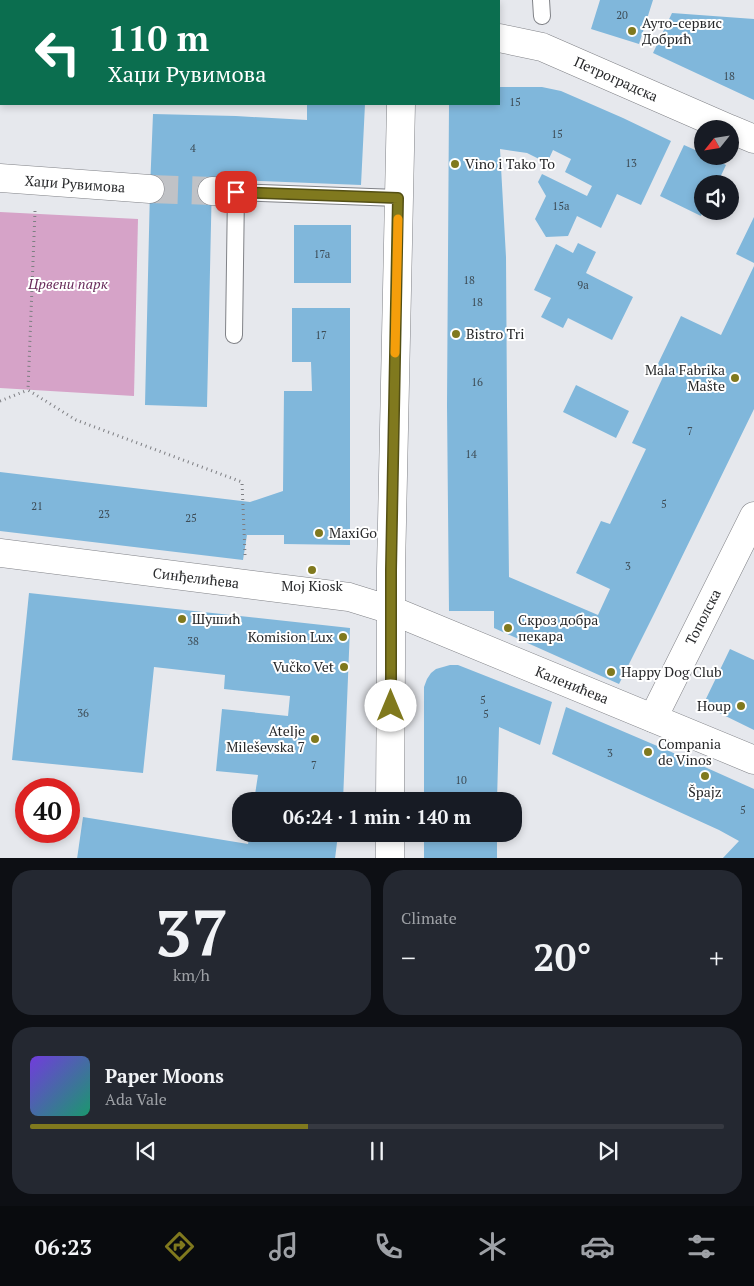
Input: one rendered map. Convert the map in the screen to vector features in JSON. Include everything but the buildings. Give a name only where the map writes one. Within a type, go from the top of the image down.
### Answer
[{"type":"street","name":"Петроградска","points":[[500,38],[542,47],[709,120]]},
{"type":"street","points":[[390,792],[391,610],[401,105]]},
{"type":"street","name":"Петроградска","points":[[739,133],[754,139]]},
{"type":"street","name":"Хаџи Рувимова","points":[[0,178],[150,189]]},
{"type":"street","name":"Тополска","points":[[653,718],[754,516]]},
{"type":"street","name":"Синђелићева","points":[[0,553],[349,597],[391,610]]},
{"type":"street","name":"Каленићева","points":[[391,610],[754,760]]},
{"type":"street","points":[[390,842],[390,858]]},
{"type":"lane","points":[[234,335],[224,192],[398,198]]},
{"type":"path","points":[[28,390],[36,181]]},
{"type":"path","points":[[0,401],[28,390]]},
{"type":"path","points":[[28,390],[76,420],[242,482],[245,560]]},
{"type":"green space","name":"Црвени парк","points":[[0,212],[138,219],[134,396],[0,388]]},
{"type":"tunnel","points":[[150,189],[212,191]]},
{"type":"slow traffic","points":[[395,353],[398,219]]},
{"type":"place","name":"Ауто-сервис Добрић","points":[[632,31]]},
{"type":"place","name":"Vino i Tako To","points":[[455,164]]},
{"type":"place","name":"Bistro Tri","points":[[456,334]]},
{"type":"place","name":"Mala Fabrika Mašte","points":[[735,378]]},
{"type":"place","name":"MaxiGo","points":[[319,533]]},
{"type":"place","name":"Moj Kiosk","points":[[312,570]]},
{"type":"place","name":"Шушић","points":[[182,619]]},
{"type":"place","name":"Скроз добра пекара","points":[[508,628]]},
{"type":"place","name":"Komision Lux","points":[[343,637]]},
{"type":"place","name":"Vučko Vet","points":[[344,667]]},
{"type":"place","name":"Happy Dog Club","points":[[611,672]]},
{"type":"place","name":"Houp","points":[[741,706]]},
{"type":"place","name":"Atelje Mileševska 7","points":[[315,739]]},
{"type":"place","name":"Compania de Vinos","points":[[648,752]]},
{"type":"place","name":"Špajz","points":[[705,776]]},
{"type":"route","points":[[236,192],[398,198],[391,570],[391,706]]}]
